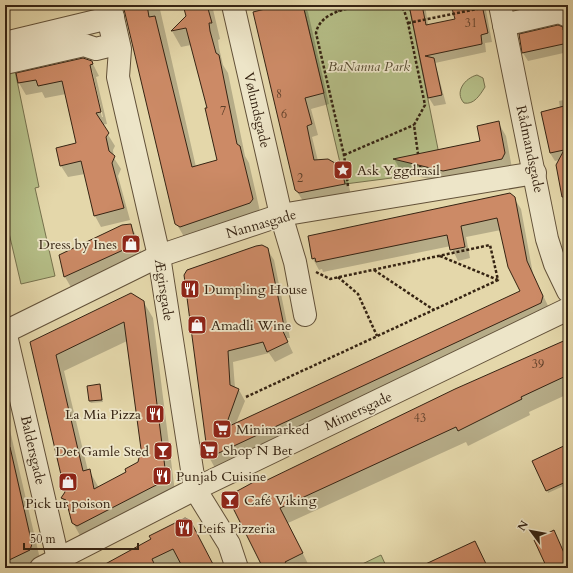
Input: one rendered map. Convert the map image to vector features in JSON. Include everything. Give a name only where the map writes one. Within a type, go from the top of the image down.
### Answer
[{"type":"street","name":"Vølundsgade","points":[[233,5],[281,216],[295,262],[305,315]]},
{"type":"street","points":[[5,43],[109,11],[114,43],[112,45],[96,49],[84,45],[5,63]]},
{"type":"street","name":"Ægirsgade","points":[[109,11],[120,49],[118,77],[159,256],[195,488],[229,544],[237,568]]},
{"type":"street","points":[[496,13],[559,12],[568,16]]},
{"type":"street","name":"Rådmandsgade","points":[[496,13],[535,173],[547,239],[555,264],[568,291]]},
{"type":"street","name":"Nannasgade","points":[[5,331],[159,256],[281,216],[535,173]]},
{"type":"street","name":"Mimersgade","points":[[54,565],[195,488],[568,309]]},
{"type":"street","name":"Baldersgade","points":[[5,331],[54,565]]},
{"type":"path","points":[[317,8],[322,5]]},
{"type":"path","points":[[330,5],[339,11]]},
{"type":"path","points":[[343,5],[345,9]]},
{"type":"path","points":[[351,204],[344,155],[316,33],[319,24],[323,20],[339,11],[370,5]]},
{"type":"path","points":[[344,155],[414,125],[426,105],[408,23],[404,10],[398,5]]},
{"type":"path","points":[[408,23],[496,13]]},
{"type":"path","points":[[414,125],[418,154]]},
{"type":"path","points":[[295,262],[330,279],[490,245],[498,280]]},
{"type":"path","points":[[440,256],[498,280]]},
{"type":"path","points":[[373,270],[434,310]]},
{"type":"path","points":[[338,277],[358,294],[377,336]]},
{"type":"path","points":[[246,397],[498,280]]},
{"type":"green space","name":"BaNanna Park","points":[[303,5],[409,5],[442,169],[415,175],[345,184]]},
{"type":"green space","points":[[13,61],[39,187],[35,188],[55,276],[21,284],[5,216],[5,63]]},
{"type":"green space","points":[[477,75],[483,78],[485,87],[474,101],[464,103],[460,94],[462,86],[468,79]]},
{"type":"green space","points":[[381,555],[387,568],[354,568]]},
{"type":"building","points":[[123,5],[147,5],[149,17],[155,16],[192,167],[217,160],[205,108],[207,108],[186,28],[171,31],[186,16],[183,5],[207,5],[212,23],[209,23],[210,31],[216,53],[219,55],[237,144],[240,146],[253,199],[250,203],[180,227],[175,224]]},
{"type":"building","points":[[281,5],[303,5],[324,93],[305,98],[312,124],[307,126],[314,160],[328,159],[335,163],[340,162],[345,184],[299,193],[295,190],[253,12]]},
{"type":"building","points":[[409,5],[422,5],[426,25],[455,19],[451,5],[482,5],[488,33],[481,35],[482,44],[425,56],[434,58],[442,95],[428,98]]},
{"type":"building","points":[[558,25],[563,27],[563,30],[568,30],[568,43],[522,53],[519,34]]},
{"type":"building","points":[[83,58],[92,61],[93,64],[90,65],[101,112],[96,113],[109,133],[106,137],[109,151],[115,156],[112,163],[124,208],[94,216],[81,161],[60,166],[56,148],[76,143],[62,81],[38,86],[36,80],[18,83],[16,73]]},
{"type":"building","points":[[568,105],[568,197],[562,197],[556,165],[564,150],[550,153],[541,112]]},
{"type":"building","points":[[499,121],[505,153],[502,159],[443,171],[393,159],[480,141],[477,126]]},
{"type":"building","points":[[510,193],[515,197],[527,261],[543,296],[541,303],[208,458],[184,275],[187,270],[256,246],[262,245],[268,248],[284,326],[281,327],[288,342],[267,352],[263,342],[228,351],[230,385],[239,389],[225,428],[520,291],[508,267],[497,218],[461,226],[465,247],[450,250],[447,235],[316,262],[315,258],[312,259],[308,236]]},
{"type":"building","points":[[131,224],[135,240],[132,246],[64,277],[59,255],[122,225]]},
{"type":"building","points":[[131,293],[144,301],[166,476],[164,481],[77,526],[72,523],[66,500],[61,498],[65,492],[30,342]],"holes":[[[124,322],[141,449],[138,462],[125,469],[126,472],[94,489],[90,469],[83,471],[56,355]]]},
{"type":"building","points":[[568,339],[568,375],[521,397],[522,399],[458,431],[456,427],[280,508],[303,553],[285,562],[289,568],[263,568],[229,500],[230,495],[261,478],[263,482],[455,389]]},
{"type":"building","points":[[100,384],[102,400],[89,401],[87,386]]},
{"type":"building","points":[[568,444],[568,481],[546,491],[532,461]]},
{"type":"building","points":[[10,447],[32,544],[30,550],[5,562],[5,448]]},
{"type":"building","points":[[185,518],[190,520],[215,568],[183,568],[173,549],[152,559],[156,568],[98,568],[151,539],[149,536]]},
{"type":"building","points":[[554,530],[568,562],[568,568],[547,568],[534,540]]},
{"type":"building","points":[[475,541],[488,568],[417,568]]},
{"type":"place","name":"Ask Yggdrasil","points":[[343,170]]},
{"type":"place","name":"Dress by Ines","points":[[131,244]]},
{"type":"place","name":"Dumpling House","points":[[190,289]]},
{"type":"place","name":"Amadli Wine","points":[[197,325]]},
{"type":"place","name":"La Mia Pizza","points":[[155,414]]},
{"type":"place","name":"Minimarked","points":[[222,429]]},
{"type":"place","name":"Shop N Bet","points":[[209,450]]},
{"type":"place","name":"Det Gamle Sted","points":[[163,451]]},
{"type":"place","name":"Punjab Cuisine","points":[[162,476]]},
{"type":"place","name":"Pick ur poison","points":[[68,482]]},
{"type":"place","name":"Café Viking","points":[[230,500]]},
{"type":"place","name":"Leifs Pizzeria","points":[[184,528]]}]
